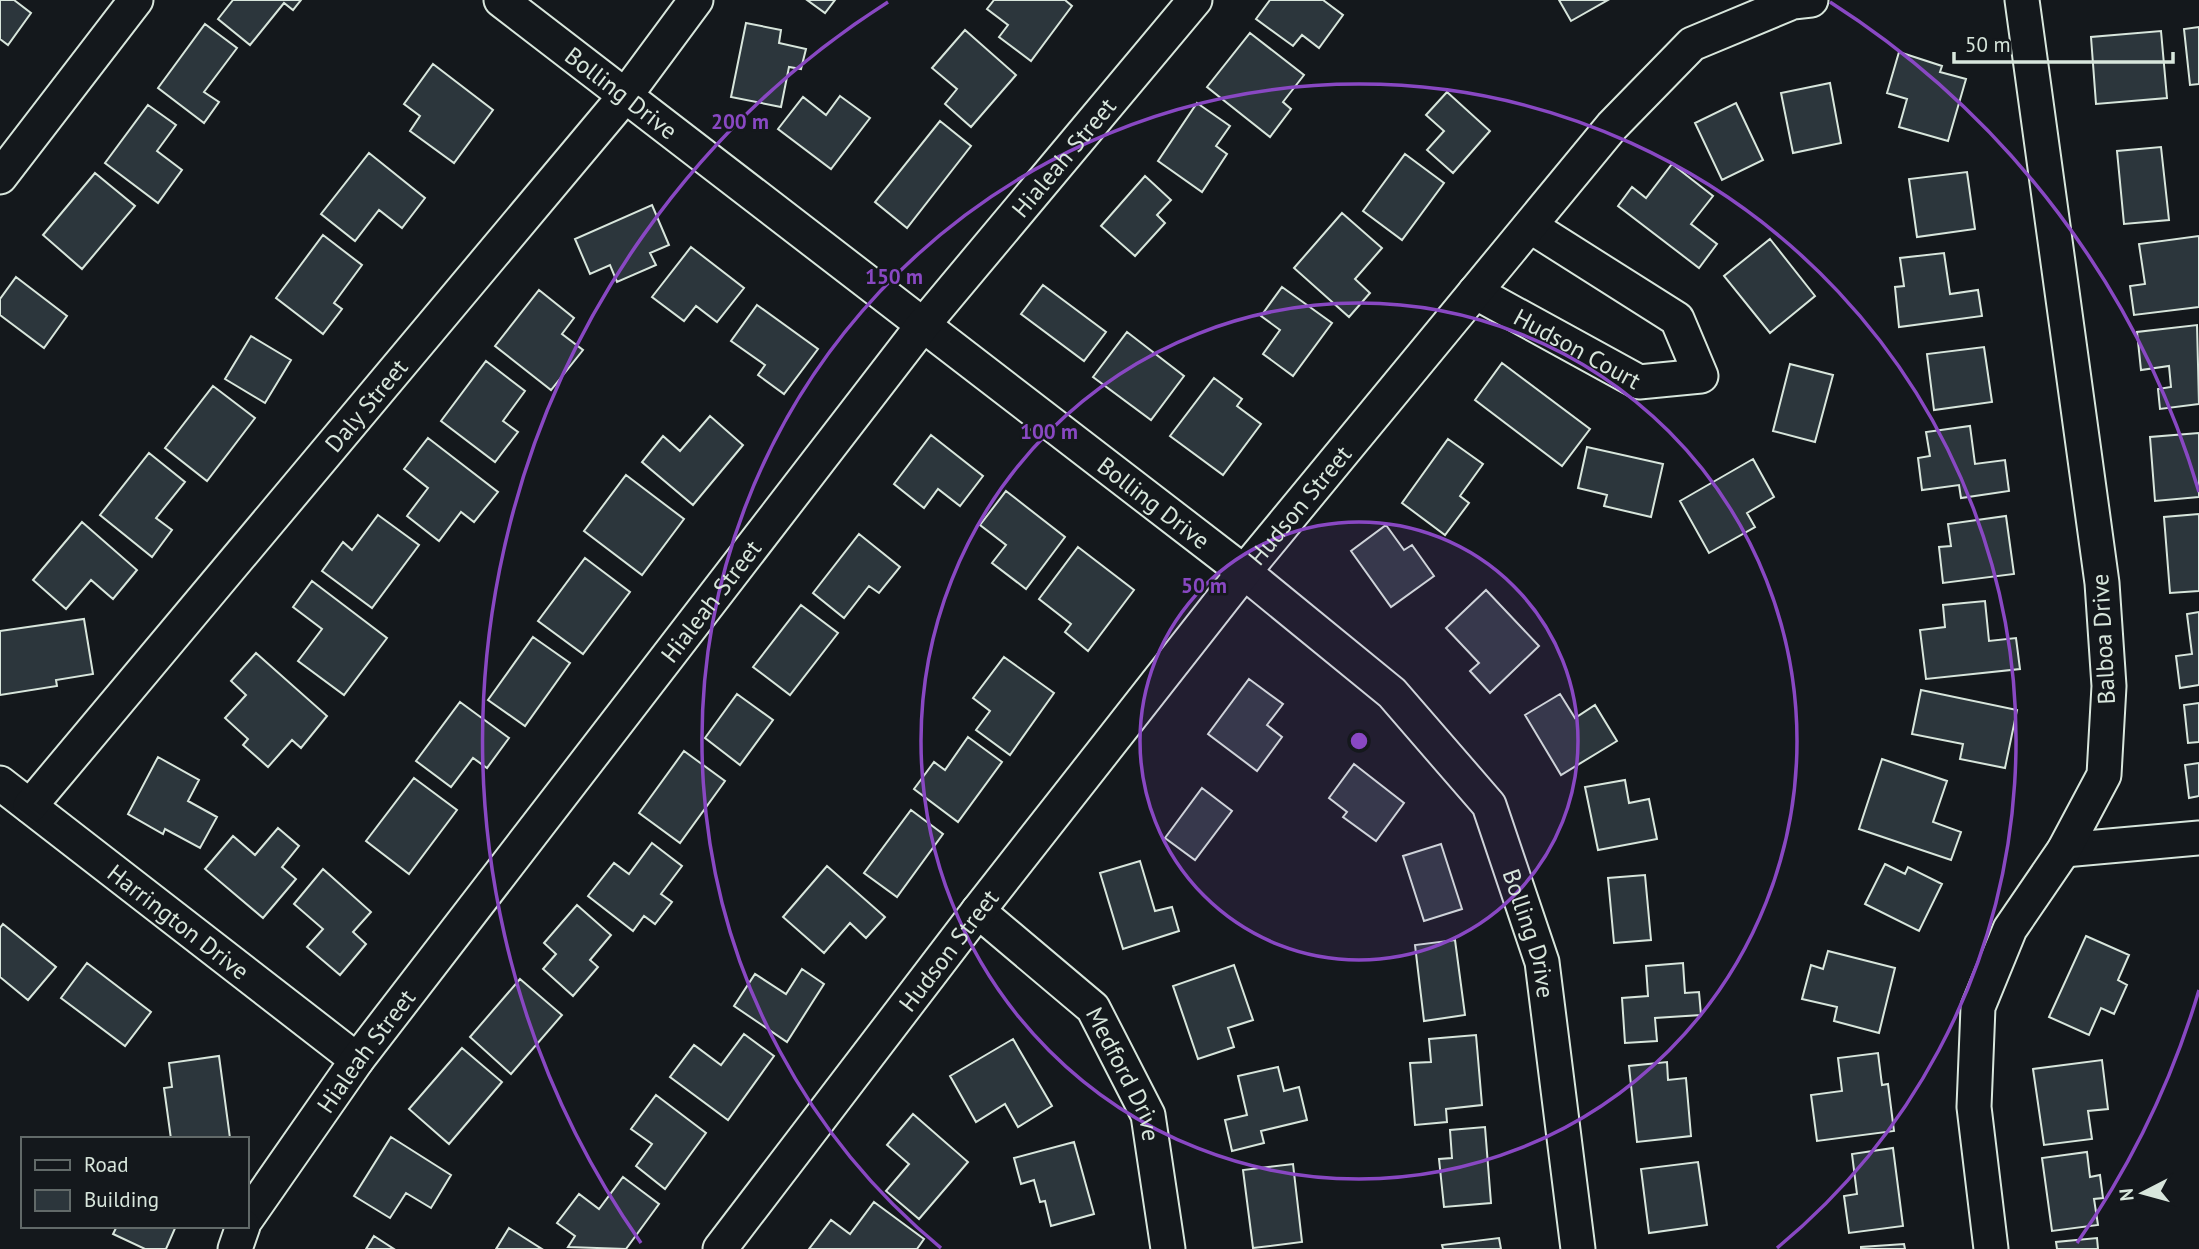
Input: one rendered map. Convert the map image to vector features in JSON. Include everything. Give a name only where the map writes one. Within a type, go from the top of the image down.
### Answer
[{"type":"street","points":[[0,177],[136,0]]},
{"type":"street","name":"Bolling Drive","points":[[501,0],[1244,572],[1392,693],[1489,805],[1542,962],[1578,1249]]},
{"type":"street","name":"Daly Street","points":[[30,806],[625,96],[696,0]]},
{"type":"street","name":"Hialeah Street","points":[[248,1217],[357,1060],[923,325],[1195,0]]},
{"type":"street","name":"Hudson Street","points":[[720,1249],[978,911],[1244,572],[1612,127],[1692,44],[1793,2],[1811,0]]},
{"type":"street","name":"Balboa Drive","points":[[1991,1249],[1973,1107],[1978,1007],[2010,929],[2064,850],[2104,775],[2109,686],[2102,583],[2022,0]]},
{"type":"street","name":"Hudson Court","points":[[1475,292],[1639,382],[1701,376],[1677,319],[1530,226]]},
{"type":"street","name":"Harrington Drive","points":[[0,783],[357,1060]]},
{"type":"street","points":[[2064,850],[2199,838]]},
{"type":"street","name":"Medford Drive","points":[[978,911],[1093,1008],[1149,1115],[1168,1249]]},
{"type":"street","points":[[236,1249],[242,1228]]},
{"type":"building","points":[[0,0],[14,0],[31,13],[8,45],[0,39]]},
{"type":"building","points":[[233,0],[301,0],[293,10],[284,3],[250,45],[218,19]]},
{"type":"building","points":[[807,0],[835,0],[825,13]]},
{"type":"building","points":[[994,0],[1065,0],[1072,6],[1031,61],[999,37],[1008,25],[987,9]]},
{"type":"building","points":[[1270,0],[1323,0],[1343,15],[1319,48],[1302,35],[1293,46],[1256,19]]},
{"type":"building","points":[[1559,0],[1608,0],[1571,21]]},
{"type":"building","points":[[746,23],[781,30],[779,43],[806,49],[801,69],[789,67],[781,107],[731,97]]},
{"type":"building","points":[[205,24],[237,48],[204,92],[219,102],[204,123],[158,88]]},
{"type":"building","points":[[2199,27],[2199,84],[2190,85],[2184,29]]},
{"type":"building","points":[[965,30],[1016,75],[971,127],[945,104],[957,89],[932,68]]},
{"type":"building","points":[[2161,31],[2167,98],[2096,104],[2091,37]]},
{"type":"building","points":[[1250,33],[1304,75],[1283,102],[1291,109],[1270,137],[1207,87]]},
{"type":"building","points":[[1899,52],[1942,66],[1940,72],[1966,79],[1948,141],[1899,127],[1907,99],[1887,93]]},
{"type":"building","points":[[433,64],[493,110],[454,163],[410,131],[420,116],[404,104]]},
{"type":"building","points":[[1830,83],[1841,143],[1793,153],[1781,93]]},
{"type":"building","points":[[1447,92],[1490,131],[1453,173],[1427,150],[1444,131],[1426,115]]},
{"type":"building","points":[[840,96],[870,118],[831,169],[778,129],[803,97],[826,115]]},
{"type":"building","points":[[1197,103],[1230,126],[1216,146],[1227,154],[1202,192],[1158,161]]},
{"type":"building","points":[[1736,103],[1763,160],[1722,180],[1695,123]]},
{"type":"building","points":[[148,105],[176,125],[157,151],[182,170],[158,203],[105,163]]},
{"type":"building","points":[[940,121],[971,146],[907,228],[875,202]]},
{"type":"building","points":[[2161,147],[2169,220],[2124,224],[2117,151]]},
{"type":"building","points":[[369,153],[425,198],[402,228],[379,210],[355,241],[321,214]]},
{"type":"building","points":[[1405,154],[1444,183],[1402,240],[1363,211]]},
{"type":"building","points":[[1672,164],[1713,196],[1691,224],[1717,244],[1699,268],[1618,206],[1632,187],[1646,198]]},
{"type":"building","points":[[1967,172],[1975,229],[1917,237],[1909,179]]},
{"type":"building","points":[[95,173],[135,206],[82,269],[43,235]]},
{"type":"building","points":[[1145,176],[1171,200],[1157,215],[1165,223],[1135,256],[1101,226]]},
{"type":"building","points":[[652,205],[669,245],[650,253],[656,265],[617,282],[610,265],[590,274],[575,239]]},
{"type":"building","points":[[1342,213],[1382,248],[1355,279],[1370,293],[1349,317],[1294,268]]},
{"type":"building","points":[[323,235],[362,265],[334,303],[342,309],[323,334],[276,298]]},
{"type":"building","points":[[2199,236],[2199,307],[2134,315],[2130,286],[2145,284],[2139,244]]},
{"type":"building","points":[[1770,239],[1815,296],[1770,333],[1724,276]]},
{"type":"building","points":[[691,247],[744,288],[717,322],[696,306],[684,321],[652,297]]},
{"type":"building","points":[[1944,253],[1950,294],[1978,290],[1982,316],[1899,327],[1895,287],[1904,286],[1900,258]]},
{"type":"building","points":[[16,277],[67,316],[44,348],[0,315],[0,299]]},
{"type":"building","points":[[1043,285],[1106,332],[1084,361],[1021,314]]},
{"type":"building","points":[[1282,287],[1332,323],[1293,376],[1263,354],[1280,330],[1261,316]]},
{"type":"building","points":[[539,290],[574,318],[562,334],[583,350],[551,390],[495,346]]},
{"type":"building","points":[[757,305],[818,349],[784,394],[758,375],[765,365],[731,341]]},
{"type":"building","points":[[2197,325],[2199,404],[2160,409],[2158,389],[2171,387],[2169,366],[2141,370],[2137,332]]},
{"type":"building","points":[[1127,332],[1184,376],[1151,420],[1093,377]]},
{"type":"building","points":[[251,336],[291,360],[265,403],[225,379]]},
{"type":"building","points":[[1984,347],[1992,402],[1934,410],[1927,354]]},
{"type":"building","points":[[486,361],[525,391],[503,421],[518,432],[495,462],[441,421]]},
{"type":"building","points":[[1502,363],[1590,429],[1562,466],[1475,400]]},
{"type":"building","points":[[1790,364],[1833,375],[1815,442],[1773,431]]},
{"type":"building","points":[[1214,378],[1242,399],[1237,406],[1261,424],[1223,475],[1170,436]]},
{"type":"building","points":[[213,386],[255,418],[207,481],[165,448]]},
{"type":"building","points":[[710,416],[743,445],[693,505],[642,462],[663,436],[680,451]]},
{"type":"building","points":[[1970,426],[1975,464],[2005,460],[2009,491],[1961,498],[1959,485],[1922,490],[1918,458],[1930,456],[1926,432]]},
{"type":"building","points":[[2199,433],[2199,497],[2155,501],[2150,437]]},
{"type":"building","points":[[931,435],[983,476],[960,506],[938,489],[924,508],[894,484]]},
{"type":"building","points":[[428,438],[498,492],[474,522],[461,512],[439,541],[407,516],[428,488],[404,469]]},
{"type":"building","points":[[1448,439],[1483,464],[1460,496],[1469,503],[1445,535],[1402,503]]},
{"type":"building","points":[[1587,447],[1663,464],[1651,517],[1604,506],[1607,495],[1578,488]]},
{"type":"building","points":[[149,453],[185,482],[156,518],[172,530],[152,557],[100,515]]},
{"type":"building","points":[[1753,459],[1774,497],[1747,513],[1755,527],[1709,553],[1680,501]]},
{"type":"building","points":[[626,475],[684,519],[642,575],[584,531]]},
{"type":"building","points":[[1006,491],[1065,537],[1026,589],[992,563],[1006,545],[980,525]]},
{"type":"building","points":[[2199,514],[2199,591],[2170,593],[2164,517]]},
{"type":"building","points":[[378,515],[419,545],[372,608],[322,571],[343,542],[352,550]]},
{"type":"building","points":[[2006,516],[2014,574],[1943,583],[1939,547],[1951,546],[1948,524]]},
{"type":"building","points":[[82,522],[137,570],[113,599],[91,580],[66,609],[33,580]]},
{"type":"building","points":[[1386,525],[1404,550],[1412,545],[1434,576],[1391,607],[1351,551]]},
{"type":"building","points":[[859,534],[900,567],[879,593],[869,586],[844,618],[813,593]]},
{"type":"building","points":[[1078,547],[1134,590],[1088,651],[1065,632],[1071,624],[1039,599]]},
{"type":"building","points":[[585,558],[630,592],[583,654],[538,621]]},
{"type":"building","points":[[312,581],[387,638],[344,695],[298,661],[322,629],[293,607]]},
{"type":"building","points":[[1486,590],[1539,646],[1490,693],[1470,671],[1479,663],[1446,628]]},
{"type":"building","points":[[1985,601],[1989,641],[2016,638],[2020,669],[1926,679],[1920,630],[1945,627],[1943,605]]},
{"type":"building","points":[[801,605],[838,633],[790,695],[753,667]]},
{"type":"building","points":[[2199,612],[2199,685],[2180,688],[2176,656],[2192,654],[2187,614]]},
{"type":"building","points":[[84,619],[93,674],[56,680],[57,686],[0,695],[0,631]]},
{"type":"building","points":[[533,637],[570,663],[525,726],[488,700]]},
{"type":"building","points":[[256,653],[327,716],[301,748],[292,740],[268,767],[243,745],[248,739],[225,718],[246,695],[231,681]]},
{"type":"building","points":[[1004,657],[1054,693],[1010,755],[976,730],[990,711],[973,698]]},
{"type":"building","points":[[1249,679],[1283,704],[1267,725],[1282,737],[1257,771],[1208,734]]},
{"type":"building","points":[[1921,690],[2017,710],[2005,768],[1960,759],[1963,744],[1912,734]]},
{"type":"building","points":[[737,694],[773,720],[740,765],[705,738]]},
{"type":"building","points":[[1560,694],[1575,718],[1595,705],[1617,741],[1561,775],[1525,715]]},
{"type":"building","points":[[460,702],[509,738],[487,768],[473,758],[451,787],[416,761]]},
{"type":"building","points":[[2199,703],[2199,742],[2188,743],[2184,705]]},
{"type":"building","points":[[968,737],[1002,762],[958,822],[914,789],[934,762],[945,770]]},
{"type":"building","points":[[684,751],[725,781],[680,843],[639,813]]},
{"type":"building","points":[[158,757],[199,780],[188,801],[217,817],[200,848],[165,829],[163,834],[128,814]]},
{"type":"building","points":[[1882,759],[1947,781],[1933,822],[1961,832],[1951,860],[1859,829]]},
{"type":"building","points":[[2199,763],[2199,796],[2189,798],[2185,765]]},
{"type":"building","points":[[1354,764],[1404,803],[1376,841],[1343,817],[1347,812],[1329,798]]},
{"type":"building","points":[[414,778],[457,810],[409,874],[366,841]]},
{"type":"building","points":[[1625,780],[1629,803],[1649,799],[1657,839],[1598,850],[1585,787]]},
{"type":"building","points":[[1202,788],[1232,811],[1195,860],[1165,838]]},
{"type":"building","points":[[911,810],[943,834],[897,897],[864,873]]},
{"type":"building","points":[[278,828],[299,846],[282,867],[296,879],[263,918],[205,869],[233,836],[255,855]]},
{"type":"building","points":[[652,843],[682,866],[661,894],[672,902],[655,924],[644,916],[633,931],[588,896],[614,863],[629,874]]},
{"type":"building","points":[[1441,844],[1462,909],[1424,921],[1403,856]]},
{"type":"building","points":[[1140,861],[1155,911],[1172,907],[1179,931],[1123,949],[1100,873]]},
{"type":"building","points":[[1885,864],[1905,874],[1908,867],[1942,884],[1919,931],[1865,904]]},
{"type":"building","points":[[827,866],[885,917],[866,938],[850,923],[824,953],[783,917]]},
{"type":"building","points":[[323,869],[371,912],[353,932],[366,944],[340,975],[307,947],[323,929],[294,904]]},
{"type":"building","points":[[1645,875],[1651,940],[1614,943],[1608,878]]},
{"type":"building","points":[[577,905],[611,935],[590,960],[598,967],[573,996],[543,969],[556,954],[544,943]]},
{"type":"building","points":[[3,924],[56,967],[28,1000],[0,977],[0,928]]},
{"type":"building","points":[[2086,936],[2129,955],[2118,980],[2127,985],[2114,1014],[2101,1008],[2089,1035],[2049,1017]]},
{"type":"building","points":[[1455,940],[1465,1015],[1424,1021],[1415,945]]},
{"type":"building","points":[[1828,951],[1895,968],[1879,1033],[1834,1021],[1837,1007],[1802,999],[1811,965],[1823,969]]},
{"type":"building","points":[[87,963],[151,1012],[125,1046],[61,998]]},
{"type":"building","points":[[1683,963],[1685,993],[1699,992],[1701,1015],[1655,1018],[1657,1041],[1625,1043],[1622,998],[1648,996],[1646,966]]},
{"type":"building","points":[[1234,965],[1253,1020],[1228,1028],[1234,1047],[1198,1059],[1173,986]]},
{"type":"building","points":[[802,969],[824,984],[787,1042],[734,1006],[755,974],[786,994]]},
{"type":"building","points":[[520,979],[562,1015],[511,1074],[470,1037]]},
{"type":"building","points":[[744,1034],[774,1056],[728,1120],[670,1077],[694,1045],[721,1065]]},
{"type":"building","points":[[1476,1035],[1482,1105],[1446,1109],[1447,1122],[1415,1125],[1410,1063],[1431,1062],[1429,1039]]},
{"type":"building","points":[[1013,1039],[1052,1106],[1018,1127],[1005,1104],[976,1122],[950,1076]]},
{"type":"building","points":[[462,1048],[502,1082],[449,1144],[409,1109]]},
{"type":"building","points":[[1878,1053],[1882,1085],[1888,1084],[1894,1131],[1817,1141],[1811,1095],[1842,1091],[1838,1058]]},
{"type":"building","points":[[219,1056],[230,1137],[171,1137],[164,1088],[172,1087],[169,1063]]},
{"type":"building","points":[[2102,1060],[2108,1109],[2088,1111],[2092,1139],[2044,1145],[2033,1069]]},
{"type":"building","points":[[1667,1062],[1668,1080],[1686,1078],[1691,1136],[1637,1142],[1629,1066]]},
{"type":"building","points":[[1278,1067],[1284,1091],[1299,1087],[1307,1120],[1261,1131],[1264,1143],[1232,1151],[1225,1120],[1247,1115],[1238,1076]]},
{"type":"building","points":[[656,1095],[706,1133],[665,1189],[636,1166],[652,1144],[631,1129]]},
{"type":"building","points":[[913,1114],[968,1162],[919,1219],[886,1191],[909,1164],[887,1145]]},
{"type":"building","points":[[1485,1127],[1491,1203],[1444,1207],[1439,1159],[1452,1158],[1450,1130]]},
{"type":"building","points":[[391,1137],[451,1175],[431,1208],[406,1193],[390,1218],[354,1196]]},
{"type":"building","points":[[1074,1142],[1094,1214],[1051,1226],[1045,1201],[1040,1202],[1034,1180],[1021,1184],[1014,1158]]},
{"type":"building","points":[[1893,1148],[1903,1226],[1849,1233],[1844,1196],[1857,1194],[1852,1154]]},
{"type":"building","points":[[2087,1152],[2090,1177],[2100,1175],[2103,1198],[2094,1199],[2098,1225],[2052,1231],[2042,1158]]},
{"type":"building","points":[[1698,1162],[1707,1225],[1649,1233],[1641,1169]]},
{"type":"building","points":[[1293,1164],[1302,1242],[1253,1248],[1243,1170]]},
{"type":"building","points":[[623,1177],[659,1204],[626,1249],[568,1247],[575,1236],[557,1223],[579,1194],[599,1209]]},
{"type":"building","points":[[874,1202],[924,1239],[917,1249],[809,1249],[831,1220],[850,1234]]},
{"type":"building","points":[[116,1228],[175,1228],[166,1249],[145,1249],[113,1234]]},
{"type":"building","points":[[509,1228],[542,1249],[496,1249]]},
{"type":"building","points":[[374,1236],[394,1249],[366,1249]]},
{"type":"building","points":[[1499,1238],[1501,1249],[1443,1249],[1442,1245]]},
{"type":"building","points":[[2097,1238],[2098,1249],[2057,1249],[2056,1242]]},
{"type":"building","points":[[1904,1244],[1905,1249],[1861,1249],[1861,1247]]}]
